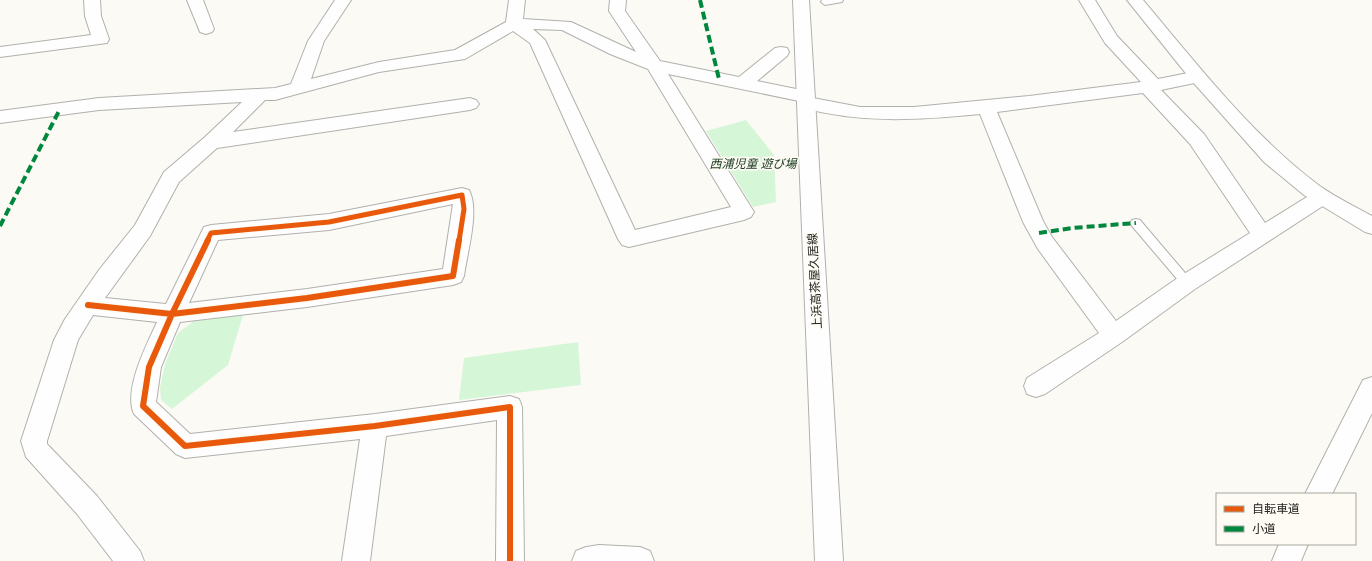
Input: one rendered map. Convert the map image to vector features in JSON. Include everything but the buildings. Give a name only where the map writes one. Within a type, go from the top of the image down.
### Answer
[{"type":"street","points":[[0,52],[101,39],[93,16],[92,2],[109,0]]},
{"type":"street","points":[[196,0],[206,29]]},
{"type":"street","points":[[299,87],[316,41],[343,0]]},
{"type":"street","points":[[514,24],[517,0]]},
{"type":"street","points":[[514,24],[537,40],[629,239],[744,212],[668,86],[617,11],[618,0]]},
{"type":"street","name":"上浜高茶屋久居線","points":[[802,0],[805,99],[829,561]]},
{"type":"street","points":[[1087,0],[1111,39],[1197,139],[1263,236]]},
{"type":"street","points":[[1135,0],[1198,77],[1271,157],[1311,190],[1372,226]]},
{"type":"street","points":[[0,117],[99,104],[275,94],[379,67],[459,55],[514,24],[565,24],[616,50],[653,65],[742,84],[857,112],[879,113],[986,107],[1152,87],[1198,77]]},
{"type":"street","points":[[742,84],[781,52]]},
{"type":"street","points":[[130,561],[87,505],[35,449],[34,441],[66,340],[73,326],[106,276],[143,230],[170,178],[212,142],[259,96]]},
{"type":"street","points":[[212,142],[470,104]]},
{"type":"street","points":[[986,107],[1023,194],[1033,222],[1045,243],[1114,335]]},
{"type":"street","points":[[88,305],[172,314],[307,298],[453,276],[464,209],[462,195],[330,222],[210,232],[172,314],[149,367],[143,406],[186,446],[375,426],[510,407],[510,561]]},
{"type":"street","points":[[1036,386],[1114,335],[1187,283],[1322,197]]},
{"type":"street","points":[[1319,493],[1372,388]]},
{"type":"street","points":[[356,561],[375,426]]},
{"type":"street","points":[[1286,561],[1294,545]]},
{"type":"street","points":[[594,560],[640,561]]},
{"type":"lane","points":[[825,2],[839,0]]},
{"type":"lane","points":[[1136,223],[1187,283]]},
{"type":"green space","name":"西浦児童 遊び場","points":[[746,120],[774,155],[776,202],[753,207],[706,131]]},
{"type":"green space","points":[[243,315],[228,365],[172,409],[161,400],[160,388],[165,364],[178,333],[194,321]]},
{"type":"green space","points":[[578,342],[581,385],[459,400],[464,358]]},
{"type":"marked path","points":[[700,0],[719,79]]},
{"type":"marked path","points":[[0,226],[60,109]]},
{"type":"marked path","points":[[1039,233],[1072,228],[1136,223]]},
{"type":"cycle path","points":[[88,305],[172,314],[211,233],[329,222],[462,195],[464,209],[453,276],[307,298],[172,314],[149,367],[143,406],[185,446],[375,426],[510,407],[510,561]]}]
